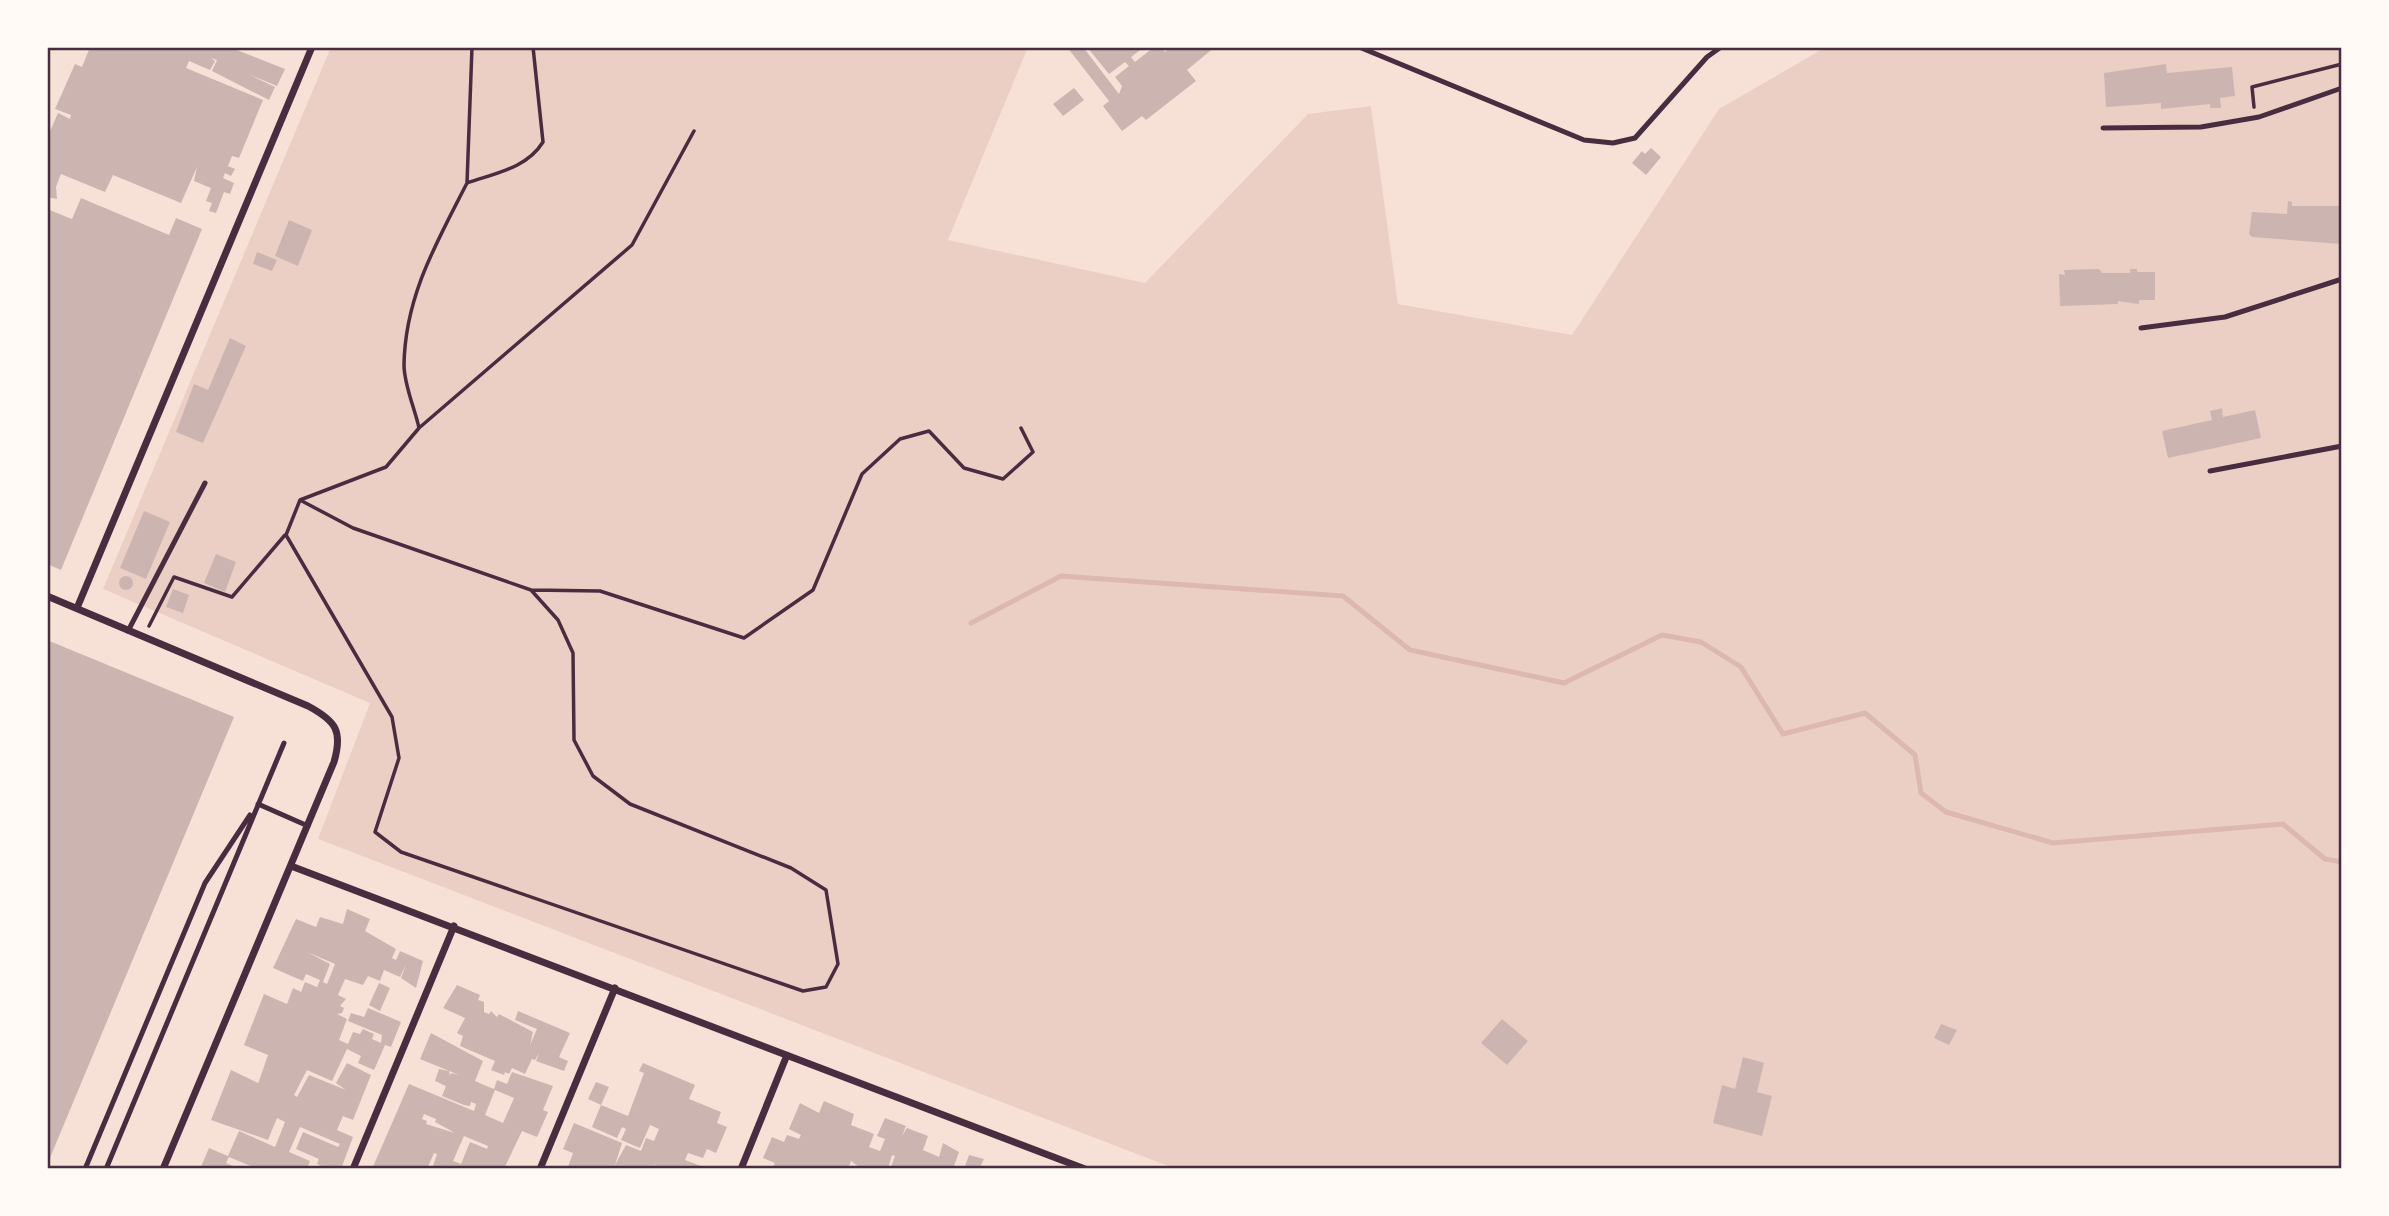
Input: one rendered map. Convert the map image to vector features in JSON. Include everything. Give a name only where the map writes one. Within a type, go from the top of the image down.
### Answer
[{"type":"street","points":[[77,608],[312,47]]},
{"type":"street","points":[[47,596],[325,715],[337,731],[340,744],[163,1169]]},
{"type":"street","points":[[291,866],[1085,1169]]},
{"type":"street","points":[[354,1169],[454,926]]},
{"type":"street","points":[[540,1169],[615,988]]},
{"type":"street","points":[[741,1169],[787,1055]]},
{"type":"lane","points":[[1359,47],[1584,140],[1613,143],[1635,138],[1706,57],[1721,47]]},
{"type":"lane","points":[[2103,128],[2201,127],[2255,117],[2342,88]]},
{"type":"lane","points":[[2141,328],[2225,317],[2342,279]]},
{"type":"lane","points":[[2210,471],[2342,446]]},
{"type":"lane","points":[[128,631],[205,483]]},
{"type":"lane","points":[[106,1169],[284,743]]},
{"type":"lane","points":[[258,804],[308,826]]},
{"type":"lane","points":[[85,1169],[205,883],[258,804]]},
{"type":"path","points":[[419,428],[404,367],[410,317],[419,278],[467,183],[472,47]]},
{"type":"path","points":[[467,183],[522,164],[536,154],[544,142],[533,47]]},
{"type":"path","points":[[2255,117],[2252,87],[2342,64]]},
{"type":"path","points":[[143,638],[174,577],[232,597],[286,535],[300,500],[386,467],[419,428],[632,244],[694,131]]},
{"type":"path","points":[[300,500],[354,528],[531,590],[600,591],[744,639],[813,590],[862,474],[900,439],[929,431],[964,468],[1003,479],[1033,452],[1021,428]]},
{"type":"path","points":[[286,535],[392,718],[399,758],[375,832],[401,852],[803,992],[826,987],[838,964],[826,890],[791,868],[630,804],[593,776],[573,740],[573,653],[558,620],[531,590]]},
{"type":"shaded area","points":[[331,47],[1028,47],[948,240],[1145,283],[1308,114],[1371,106],[1398,304],[1572,335],[1719,109],[1826,47],[2342,47],[2342,1169],[1176,1169],[318,839],[370,703],[103,589]]},
{"type":"building","points":[[90,47],[229,47],[285,69],[277,86],[248,74],[275,87],[269,100],[212,71],[217,60],[211,58],[215,61],[210,70],[189,61],[186,68],[263,100],[239,158],[232,156],[228,166],[235,169],[231,176],[225,173],[223,178],[234,183],[230,194],[224,192],[216,213],[209,211],[212,203],[206,201],[211,188],[194,181],[197,167],[181,203],[113,175],[105,192],[61,174],[56,187],[57,199],[47,197],[47,138],[58,113],[70,119],[71,115],[55,109],[75,64],[82,67]]},
{"type":"building","points":[[1067,47],[1083,47],[1119,94],[1122,86],[1115,77],[1129,66],[1125,62],[1109,74],[1087,47],[1144,47],[1131,57],[1135,62],[1154,47],[1161,47],[1165,52],[1170,47],[1215,47],[1187,70],[1196,81],[1146,120],[1142,116],[1122,131],[1103,106],[1109,101]]},
{"type":"building","points":[[2166,64],[2167,73],[2232,67],[2235,96],[2220,98],[2221,108],[2210,108],[2210,104],[2161,109],[2161,103],[2106,107],[2104,73]]},
{"type":"building","points":[[1074,88],[1084,100],[1063,116],[1053,104]]},
{"type":"building","points":[[1651,148],[1661,157],[1646,175],[1632,163],[1642,151],[1645,154]]},
{"type":"building","points":[[81,198],[169,235],[176,218],[202,229],[61,570],[47,564],[47,209],[72,219]]},
{"type":"building","points":[[2288,201],[2292,202],[2292,206],[2342,206],[2342,244],[2252,237],[2249,234],[2252,212],[2287,214]]},
{"type":"building","points":[[289,220],[312,230],[298,266],[275,256]]},
{"type":"building","points":[[257,252],[277,260],[272,271],[253,264]]},
{"type":"building","points":[[2099,269],[2102,273],[2130,273],[2130,269],[2137,269],[2137,272],[2155,272],[2155,300],[2139,300],[2139,304],[2118,301],[2118,304],[2060,306],[2059,274],[2065,275],[2064,270]]},
{"type":"building","points":[[230,338],[246,346],[203,443],[176,432],[194,384],[208,390]]},
{"type":"building","points":[[2222,408],[2223,417],[2255,410],[2261,438],[2168,458],[2162,431],[2212,420],[2210,411]]},
{"type":"building","points":[[144,511],[170,522],[146,579],[120,568]]},
{"type":"building","points":[[216,554],[236,562],[225,592],[204,583]]},
{"type":"building","points":[[123,576],[129,576],[133,583],[129,590],[123,590],[119,586],[119,580]]},
{"type":"building","points":[[173,589],[189,595],[183,613],[166,607]]},
{"type":"building","points":[[47,640],[234,717],[47,1165]]},
{"type":"building","points":[[347,909],[370,919],[365,931],[396,949],[392,958],[396,960],[400,951],[423,961],[416,988],[401,978],[406,964],[400,977],[384,970],[380,981],[368,976],[363,985],[345,979],[338,995],[346,999],[340,1006],[344,1008],[342,1013],[337,1014],[347,1019],[339,1040],[348,1044],[353,1032],[360,1034],[363,1029],[374,1034],[372,1039],[381,1043],[382,1035],[348,1021],[351,1013],[364,1017],[368,1008],[401,1022],[391,1047],[385,1045],[374,1070],[358,1063],[361,1056],[347,1049],[332,1081],[307,1070],[294,1095],[297,1097],[309,1075],[346,1090],[336,1083],[347,1063],[371,1075],[353,1120],[343,1116],[337,1130],[353,1137],[341,1169],[333,1166],[328,1169],[317,1164],[319,1159],[296,1149],[303,1132],[338,1147],[340,1144],[300,1127],[289,1152],[310,1161],[307,1169],[258,1169],[229,1157],[226,1163],[240,1169],[200,1169],[209,1148],[228,1156],[239,1131],[275,1147],[285,1122],[277,1118],[268,1140],[211,1120],[231,1070],[258,1083],[259,1081],[268,1055],[244,1045],[264,994],[287,1004],[293,988],[301,992],[305,982],[317,987],[320,980],[306,974],[303,981],[273,968],[296,919],[316,927],[320,917],[343,924]],"holes":[[[307,952],[335,964],[327,984],[323,982],[330,964]]]},
{"type":"building","points":[[379,983],[390,988],[380,1011],[369,1005]]},
{"type":"building","points":[[457,985],[480,995],[478,1000],[484,1002],[484,1012],[489,1014],[491,1011],[497,1017],[499,1014],[533,1032],[530,1045],[537,1029],[515,1020],[518,1011],[570,1033],[559,1057],[568,1061],[564,1071],[536,1061],[539,1053],[535,1060],[532,1059],[525,1074],[512,1068],[509,1074],[505,1072],[504,1075],[491,1070],[495,1061],[460,1046],[463,1036],[457,1033],[465,1018],[443,1008]]},
{"type":"building","points":[[1502,1019],[1528,1041],[1507,1065],[1481,1043]]},
{"type":"building","points":[[1941,1024],[1957,1030],[1949,1045],[1934,1038]]},
{"type":"building","points":[[431,1033],[483,1061],[475,1081],[484,1085],[494,1089],[497,1080],[507,1084],[512,1072],[553,1086],[543,1110],[548,1112],[537,1137],[522,1131],[504,1169],[432,1169],[437,1154],[434,1153],[427,1169],[372,1169],[409,1084],[474,1111],[476,1104],[471,1102],[470,1106],[464,1105],[442,1096],[446,1086],[435,1081],[439,1069],[449,1071],[450,1076],[451,1073],[459,1075],[420,1059]],"holes":[[[495,1090],[514,1098],[503,1123],[485,1115]],[[424,1114],[436,1119],[435,1122],[455,1133],[426,1124],[427,1121],[422,1119]],[[464,1136],[488,1146],[487,1149],[470,1142],[461,1164],[453,1161]]]},
{"type":"building","points":[[1743,1057],[1764,1063],[1757,1092],[1772,1096],[1762,1136],[1713,1123],[1722,1085],[1735,1089]]},
{"type":"building","points":[[643,1063],[695,1085],[689,1099],[721,1112],[717,1123],[727,1127],[716,1153],[707,1149],[703,1158],[688,1153],[685,1160],[701,1166],[700,1169],[654,1169],[655,1162],[653,1169],[568,1167],[573,1153],[563,1149],[574,1123],[622,1143],[615,1165],[626,1145],[641,1151],[646,1138],[654,1141],[659,1129],[650,1125],[640,1148],[621,1140],[626,1129],[622,1127],[617,1138],[592,1127],[601,1105],[628,1116],[644,1073],[639,1071]]},
{"type":"building","points":[[596,1082],[609,1087],[601,1105],[588,1099]]},
{"type":"building","points":[[824,1101],[854,1114],[851,1125],[874,1134],[869,1147],[880,1151],[885,1139],[877,1136],[885,1118],[906,1126],[902,1136],[907,1128],[928,1136],[923,1150],[939,1157],[943,1143],[959,1152],[953,1169],[890,1169],[895,1156],[892,1155],[888,1169],[862,1169],[851,1161],[848,1169],[772,1169],[775,1163],[763,1158],[772,1137],[784,1142],[787,1135],[799,1139],[801,1135],[789,1129],[800,1103],[819,1113]]},
{"type":"building","points":[[969,1155],[984,1159],[979,1169],[964,1169]]},
{"type":"waterway","points":[[971,623],[1061,576],[1343,596],[1410,650],[1564,683],[1662,635],[1701,642],[1741,667],[1783,734],[1865,713],[1915,755],[1921,793],[1946,812],[2053,843],[2283,824],[2325,859],[2342,862]]}]
